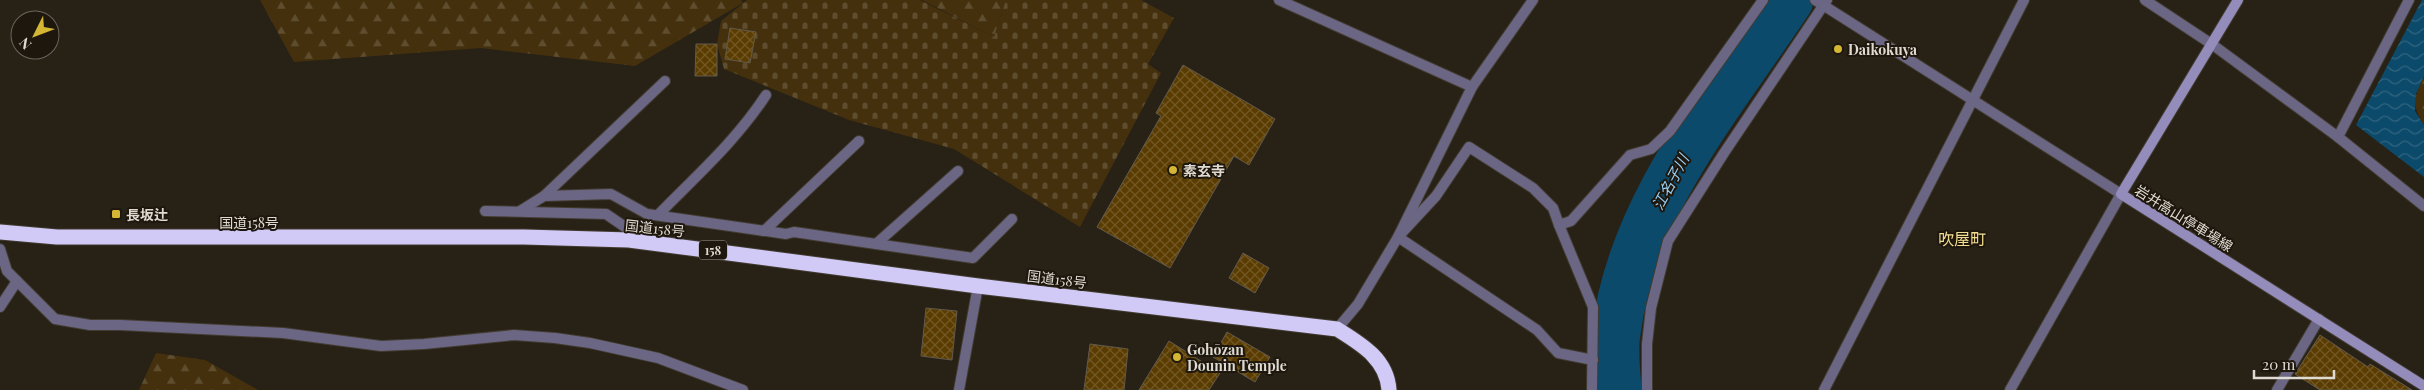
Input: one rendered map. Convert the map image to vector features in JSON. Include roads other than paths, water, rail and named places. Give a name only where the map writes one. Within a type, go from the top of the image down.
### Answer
[{"type":"highway","name":"国道158号","points":[[0,232],[57,237],[524,237],[628,240],[978,286],[1337,329],[1369,350],[1382,364],[1388,379],[1389,390]]},
{"type":"main road","name":"岩井高山停車場線","points":[[2238,0],[2213,45],[2121,194],[2424,386]]},
{"type":"street","points":[[1279,0],[1472,87]]},
{"type":"street","points":[[1337,329],[1358,304],[1398,237],[1472,87],[1533,0]]},
{"type":"street","points":[[1559,225],[1570,221],[1630,155],[1651,148],[1670,131],[1763,0]]},
{"type":"street","points":[[1824,390],[2024,0]]},
{"type":"street","points":[[2145,0],[2213,45],[2338,137],[2424,206]]},
{"type":"street","points":[[2338,137],[2408,0]]},
{"type":"street","points":[[1647,390],[1647,344],[1651,308],[1668,241],[1821,2],[1973,102],[2121,194],[2010,390]]},
{"type":"street","points":[[520,211],[544,196],[664,81]]},
{"type":"street","points":[[658,215],[748,122],[766,95]]},
{"type":"street","points":[[764,231],[859,142]]},
{"type":"street","points":[[1398,237],[1436,196],[1469,147],[1533,188],[1554,208],[1559,225],[1593,307],[1592,390]]},
{"type":"street","points":[[876,244],[958,171]]},
{"type":"street","points":[[544,196],[611,194],[647,214],[786,234],[794,232],[973,258],[1012,219]]},
{"type":"street","points":[[485,211],[606,214],[628,230],[628,240]]},
{"type":"street","points":[[1398,237],[1537,330],[1558,353],[1593,360]]},
{"type":"street","points":[[0,249],[7,271],[55,318],[90,325],[120,324],[283,333],[381,346],[424,344],[514,335],[555,338],[590,343],[658,358],[743,390]]},
{"type":"street","points":[[0,307],[17,281]]},
{"type":"street","points":[[959,390],[978,286]]},
{"type":"street","points":[[2277,390],[2318,319]]},
{"type":"water","points":[[2422,0],[2424,0],[2424,76],[2416,94],[2415,111],[2424,125],[2424,177],[2356,125]]},
{"type":"waterway","name":"江名子川","points":[[1617,390],[1616,333],[1625,286],[1640,242],[1660,199],[1708,117],[1789,0]]},
{"type":"place","name":"Daikokuya","points":[[1838,49]]},
{"type":"place","name":"素玄寺","points":[[1173,170]]},
{"type":"place","name":"長坂辻","points":[[116,214]]},
{"type":"place","name":"Gohōzan Dounin Temple","points":[[1177,357]]},
{"type":"district","name":"吹屋町","points":[[1962,238]]}]
